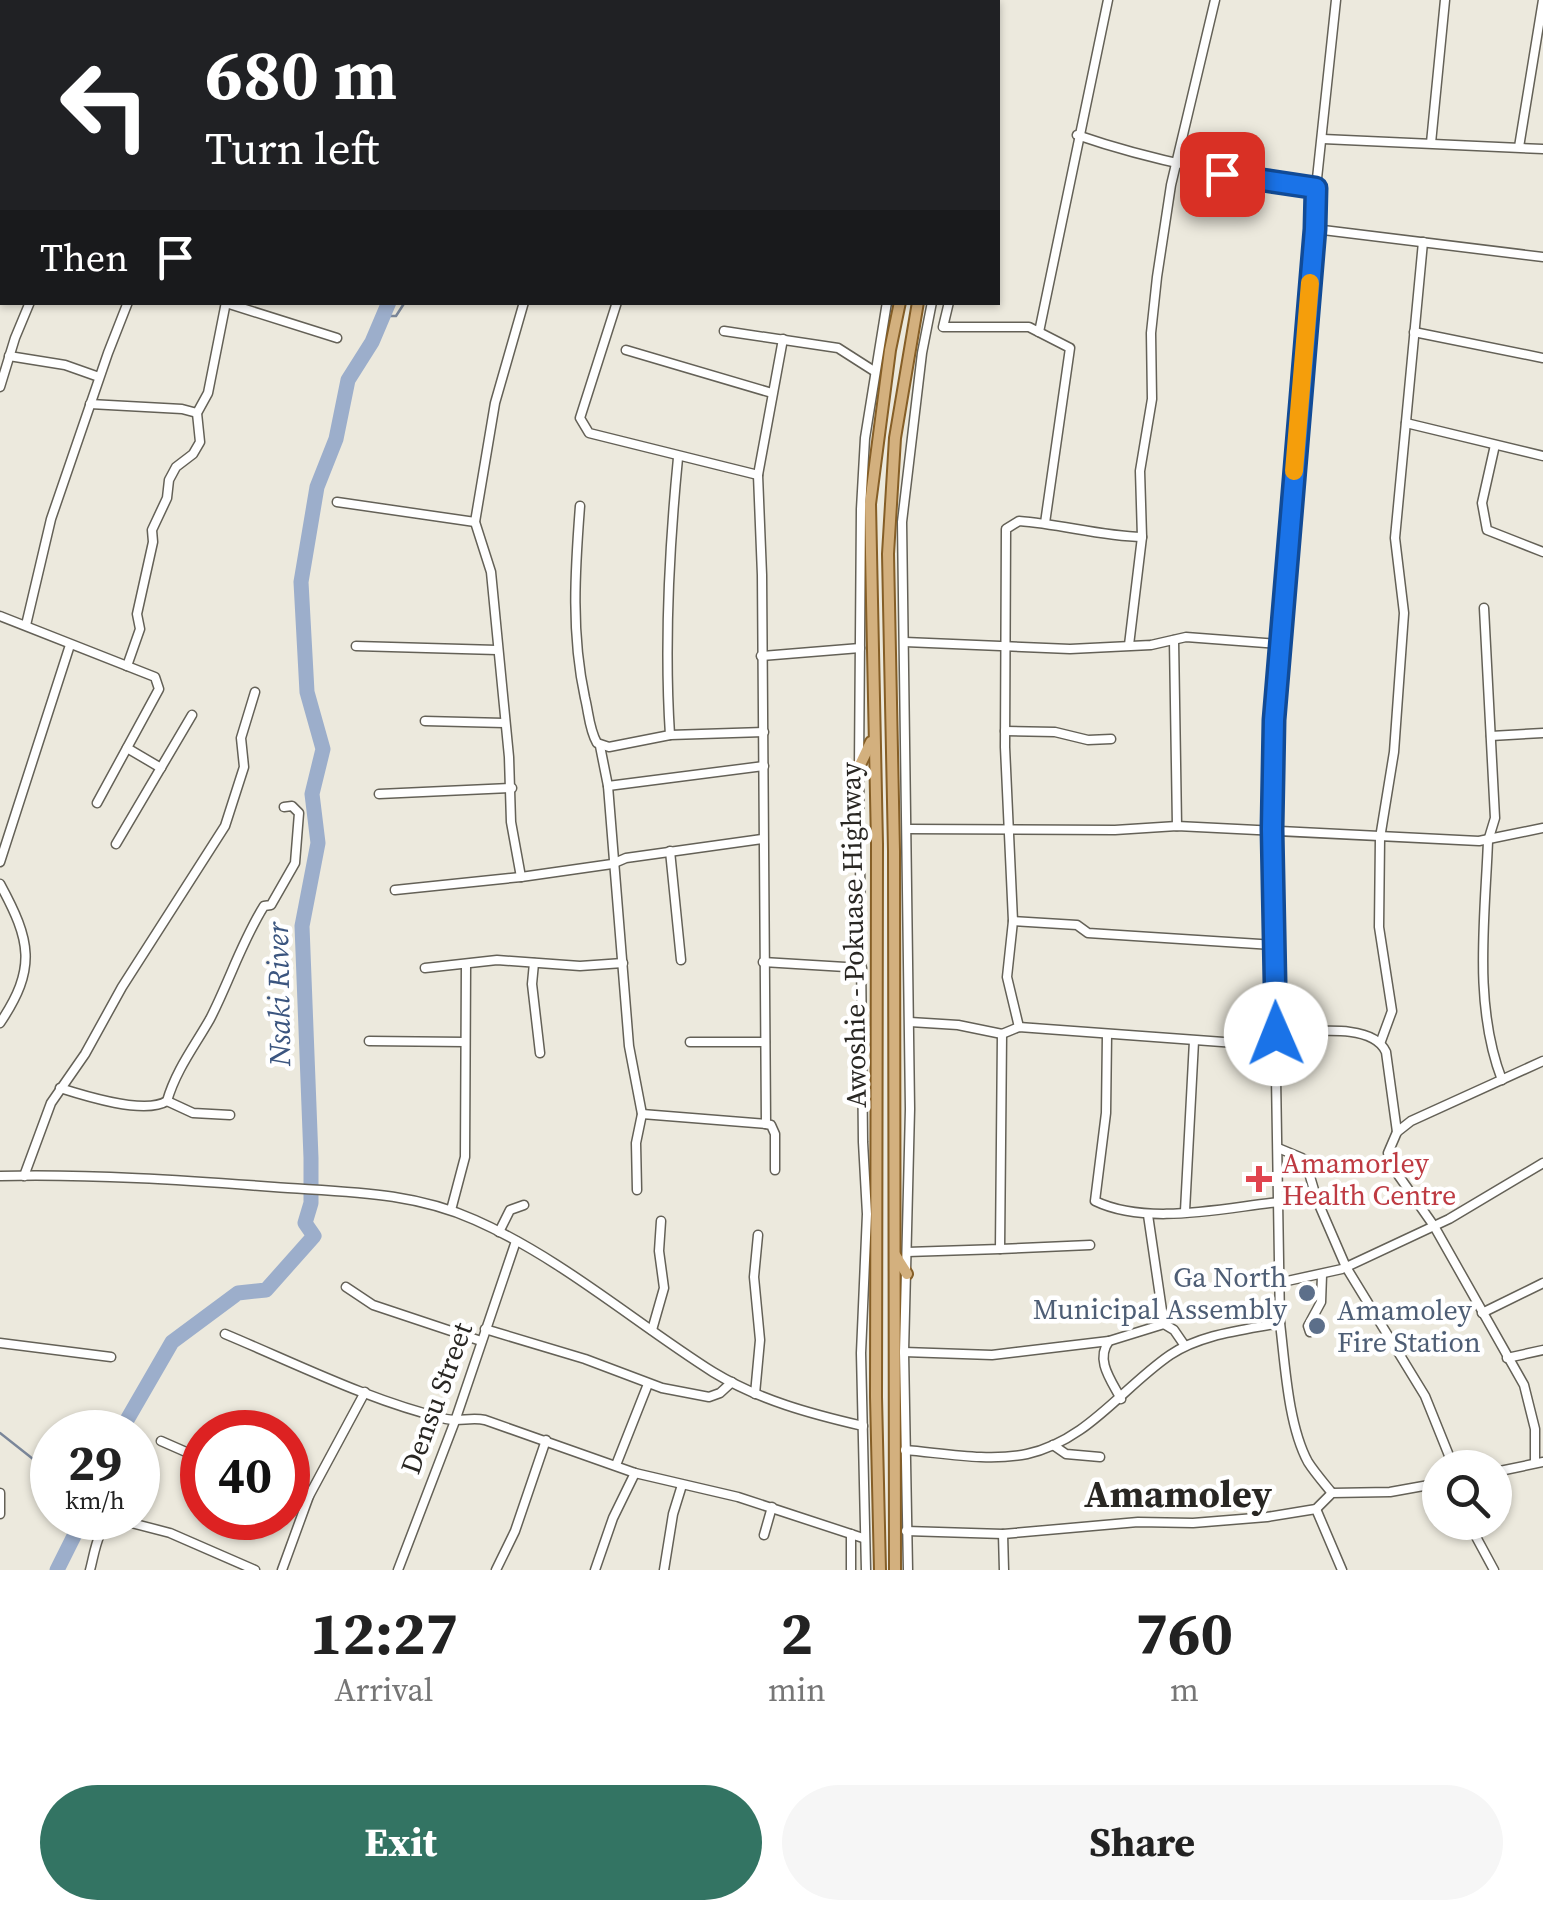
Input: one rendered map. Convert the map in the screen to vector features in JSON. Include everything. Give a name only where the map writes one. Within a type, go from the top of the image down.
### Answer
[{"type":"main road","name":"Awoshie - Pokuase Highway","points":[[895,1570],[901,1253],[888,554],[895,438],[917,305]]},
{"type":"main road","name":"Awoshie - Pokuase Highway","points":[[880,1570],[876,1397],[877,844],[870,504],[899,306]]},
{"type":"main road","points":[[899,306],[914,318]]},
{"type":"main road","points":[[860,768],[873,736]]},
{"type":"main road","points":[[901,1253],[907,1274]]},
{"type":"street","points":[[1039,332],[1108,0]]},
{"type":"street","points":[[1129,646],[1142,538],[1140,471],[1152,399],[1151,332],[1164,230],[1214,0]]},
{"type":"street","points":[[1332,1493],[1307,1460],[1303,1447],[1287,1380],[1280,1323],[1272,829],[1280,644],[1316,188],[1336,0]]},
{"type":"street","points":[[1431,143],[1445,0]]},
{"type":"street","points":[[1519,147],[1543,0]]},
{"type":"street","points":[[1530,82],[1543,84]]},
{"type":"street","points":[[1078,135],[1222,174],[1316,188]]},
{"type":"street","points":[[1323,139],[1543,149]]},
{"type":"street","points":[[1315,229],[1543,257]]},
{"type":"street","points":[[1381,1041],[1392,1011],[1378,927],[1380,838],[1394,752],[1404,613],[1395,538],[1422,242]]},
{"type":"street","points":[[0,387],[29,305]]},
{"type":"street","points":[[26,625],[51,518],[127,305]]},
{"type":"street","points":[[127,666],[140,629],[137,614],[153,542],[152,530],[166,498],[168,480],[200,442],[197,414],[208,393],[226,305]]},
{"type":"street","points":[[232,305],[337,338]]},
{"type":"street","points":[[521,878],[511,822],[512,788],[491,572],[475,522],[496,403],[523,305]]},
{"type":"street","points":[[615,305],[580,418],[589,433],[758,476]]},
{"type":"street","points":[[866,1570],[861,1353],[867,1214],[863,1142],[861,509],[865,438],[886,305]]},
{"type":"street","points":[[931,305],[902,522],[910,1022],[901,1253],[1090,1245]]},
{"type":"street","points":[[948,305],[943,327],[1029,326],[1070,348],[1045,523]]},
{"type":"street","points":[[724,331],[838,348],[874,371]]},
{"type":"street","points":[[1414,332],[1543,358]]},
{"type":"street","points":[[766,1124],[758,476],[784,339]]},
{"type":"street","points":[[626,350],[772,393]]},
{"type":"street","points":[[8,356],[65,365],[99,377]]},
{"type":"street","points":[[90,404],[182,409],[197,414]]},
{"type":"street","points":[[1406,424],[1543,456]]},
{"type":"street","points":[[1495,444],[1482,503],[1488,530],[1543,552]]},
{"type":"street","points":[[670,735],[667,658],[678,458]]},
{"type":"street","points":[[337,502],[475,522]]},
{"type":"street","points":[[580,506],[574,625],[580,683],[608,786],[628,1046],[642,1114],[636,1143],[637,1190]]},
{"type":"street","points":[[1019,1027],[1007,977],[1013,921],[1005,731],[1006,530],[1020,521],[1101,536],[1142,538]]},
{"type":"street","points":[[1484,608],[1495,818],[1488,841],[1485,1005],[1489,1037],[1502,1080]]},
{"type":"street","points":[[0,616],[155,677],[159,690],[98,803]]},
{"type":"street","points":[[905,642],[1006,648],[1129,646],[1226,638],[1280,644]]},
{"type":"street","points":[[1174,640],[1177,826]]},
{"type":"street","points":[[0,862],[70,645]]},
{"type":"street","points":[[356,646],[498,650]]},
{"type":"street","points":[[761,656],[860,648]]},
{"type":"street","points":[[24,1176],[42,1120],[60,1088],[225,826],[244,767],[242,738],[255,692]]},
{"type":"street","points":[[116,844],[192,715]]},
{"type":"street","points":[[425,721],[504,723]]},
{"type":"street","points":[[1005,731],[1111,739]]},
{"type":"street","points":[[600,746],[670,735],[764,732]]},
{"type":"street","points":[[1491,736],[1543,733]]},
{"type":"street","points":[[127,748],[161,768]]},
{"type":"street","points":[[608,786],[764,766]]},
{"type":"street","points":[[379,794],[512,788]]},
{"type":"street","points":[[60,1088],[93,1098],[157,1107],[167,1102],[174,1078],[208,1020],[253,924],[264,906],[270,906],[295,862],[299,814],[292,806],[284,807]]},
{"type":"street","points":[[908,829],[1115,830],[1177,826],[1488,841],[1543,828]]},
{"type":"street","points":[[395,890],[521,878],[762,839]]},
{"type":"street","points":[[670,851],[681,960]]},
{"type":"street","points":[[0,884],[20,926],[27,962],[25,981],[0,1024]]},
{"type":"street","points":[[1013,921],[1078,925],[1088,933],[1274,946]]},
{"type":"street","points":[[425,968],[498,960],[595,966],[623,962]]},
{"type":"street","points":[[763,962],[862,968]]},
{"type":"street","points":[[534,963],[532,984],[540,1053]]},
{"type":"street","points":[[450,1210],[465,1157],[466,964]]},
{"type":"street","points":[[910,1022],[1002,1034],[1019,1027],[1277,1046]]},
{"type":"street","points":[[1276,1034],[1355,1032],[1381,1041],[1386,1052],[1397,1132]]},
{"type":"street","points":[[1000,1249],[1002,1034]]},
{"type":"street","points":[[1108,1035],[1106,1113],[1094,1198],[1098,1203],[1148,1215],[1279,1202]]},
{"type":"street","points":[[1185,1211],[1194,1041]]},
{"type":"street","points":[[369,1042],[465,1042]]},
{"type":"street","points":[[690,1042],[766,1042]]},
{"type":"street","points":[[1512,1468],[1539,1462],[1524,1385],[1434,1226],[1390,1160],[1389,1147],[1397,1132],[1410,1121],[1543,1061]]},
{"type":"street","points":[[167,1102],[193,1113],[230,1115]]},
{"type":"street","points":[[642,1114],[771,1125],[775,1134],[775,1170]]},
{"type":"street","points":[[1278,1148],[1306,1163],[1317,1200],[1346,1267],[1424,1396],[1446,1450]]},
{"type":"street","points":[[1278,1283],[1346,1267],[1434,1226],[1543,1163]]},
{"type":"street","points":[[0,1176],[326,1190],[404,1197],[450,1210],[516,1241],[732,1382],[824,1418],[862,1426]]},
{"type":"street","points":[[499,1232],[510,1210],[524,1204]]},
{"type":"street","points":[[1148,1215],[1164,1324]]},
{"type":"street","points":[[652,1330],[664,1288],[661,1221]]},
{"type":"street","points":[[756,1394],[760,1340],[754,1278],[758,1235]]},
{"type":"street","name":"Densu Street","points":[[398,1570],[455,1421],[516,1241]]},
{"type":"street","points":[[907,1274],[904,1352],[908,1570]]},
{"type":"street","points":[[1310,1332],[1308,1326],[1321,1302],[1322,1274]]},
{"type":"street","points":[[1482,1313],[1543,1283]]},
{"type":"street","points":[[346,1287],[374,1305],[481,1342]]},
{"type":"street","points":[[905,1450],[1009,1456],[1053,1445],[1084,1427],[1169,1355],[1228,1333],[1280,1323]]},
{"type":"street","points":[[904,1352],[992,1355],[1109,1340],[1164,1324],[1186,1346]]},
{"type":"street","points":[[485,1329],[585,1359],[648,1384],[709,1397],[732,1382]]},
{"type":"street","points":[[225,1334],[365,1392],[455,1421],[472,1418],[635,1473],[772,1507],[863,1538]]},
{"type":"street","points":[[1109,1340],[1104,1348],[1104,1365],[1120,1399]]},
{"type":"street","points":[[0,1344],[110,1357]]},
{"type":"street","points":[[1508,1358],[1543,1350]]},
{"type":"street","points":[[616,1466],[648,1384]]},
{"type":"street","points":[[310,1494],[365,1392]]},
{"type":"street","points":[[161,1440],[180,1448]]},
{"type":"street","points":[[496,1570],[515,1531],[546,1440]]},
{"type":"street","points":[[1053,1445],[1066,1454],[1100,1457]]},
{"type":"street","points":[[596,1570],[612,1518],[635,1473]]},
{"type":"street","points":[[664,1570],[672,1514],[682,1485]]},
{"type":"street","points":[[906,1531],[1002,1534],[1138,1522],[1267,1518],[1316,1509],[1332,1493],[1390,1492],[1422,1486]]},
{"type":"street","points":[[0,1493],[0,1514]]},
{"type":"street","points":[[764,1536],[772,1507]]},
{"type":"street","points":[[1316,1509],[1342,1570]]},
{"type":"street","points":[[90,1570],[103,1527],[116,1519],[170,1533],[256,1570]]},
{"type":"street","points":[[851,1534],[851,1570]]},
{"type":"street","points":[[1002,1534],[1004,1570]]},
{"type":"street","points":[[282,1570],[293,1540]]},
{"type":"street","points":[[1478,1540],[1494,1570]]},
{"type":"waterway","name":"Nsaki River","points":[[133,1410],[172,1342],[238,1293],[266,1290],[314,1236],[305,1223],[311,1203],[311,1158],[302,926],[318,843],[312,794],[323,749],[307,692],[301,582],[317,487],[336,439],[348,380],[372,342],[388,305]]},
{"type":"waterway","points":[[383,316],[396,316],[403,305]]},
{"type":"waterway","points":[[0,1433],[30,1457]]},
{"type":"waterway","name":"Nsaki River","points":[[57,1570],[72,1540]]},
{"type":"slow traffic","points":[[1294,471],[1310,283]]},
{"type":"place","name":"Amamorley Health Centre","points":[[1259,1179]]},
{"type":"place","name":"Ga North Municipal Assembly","points":[[1307,1293]]},
{"type":"place","name":"Amamoley Fire Station","points":[[1317,1326]]},
{"type":"district","name":"Amamoley","points":[[1178,1494]]},
{"type":"route","points":[[1222,174],[1316,188],[1274,720],[1276,1034]]}]
